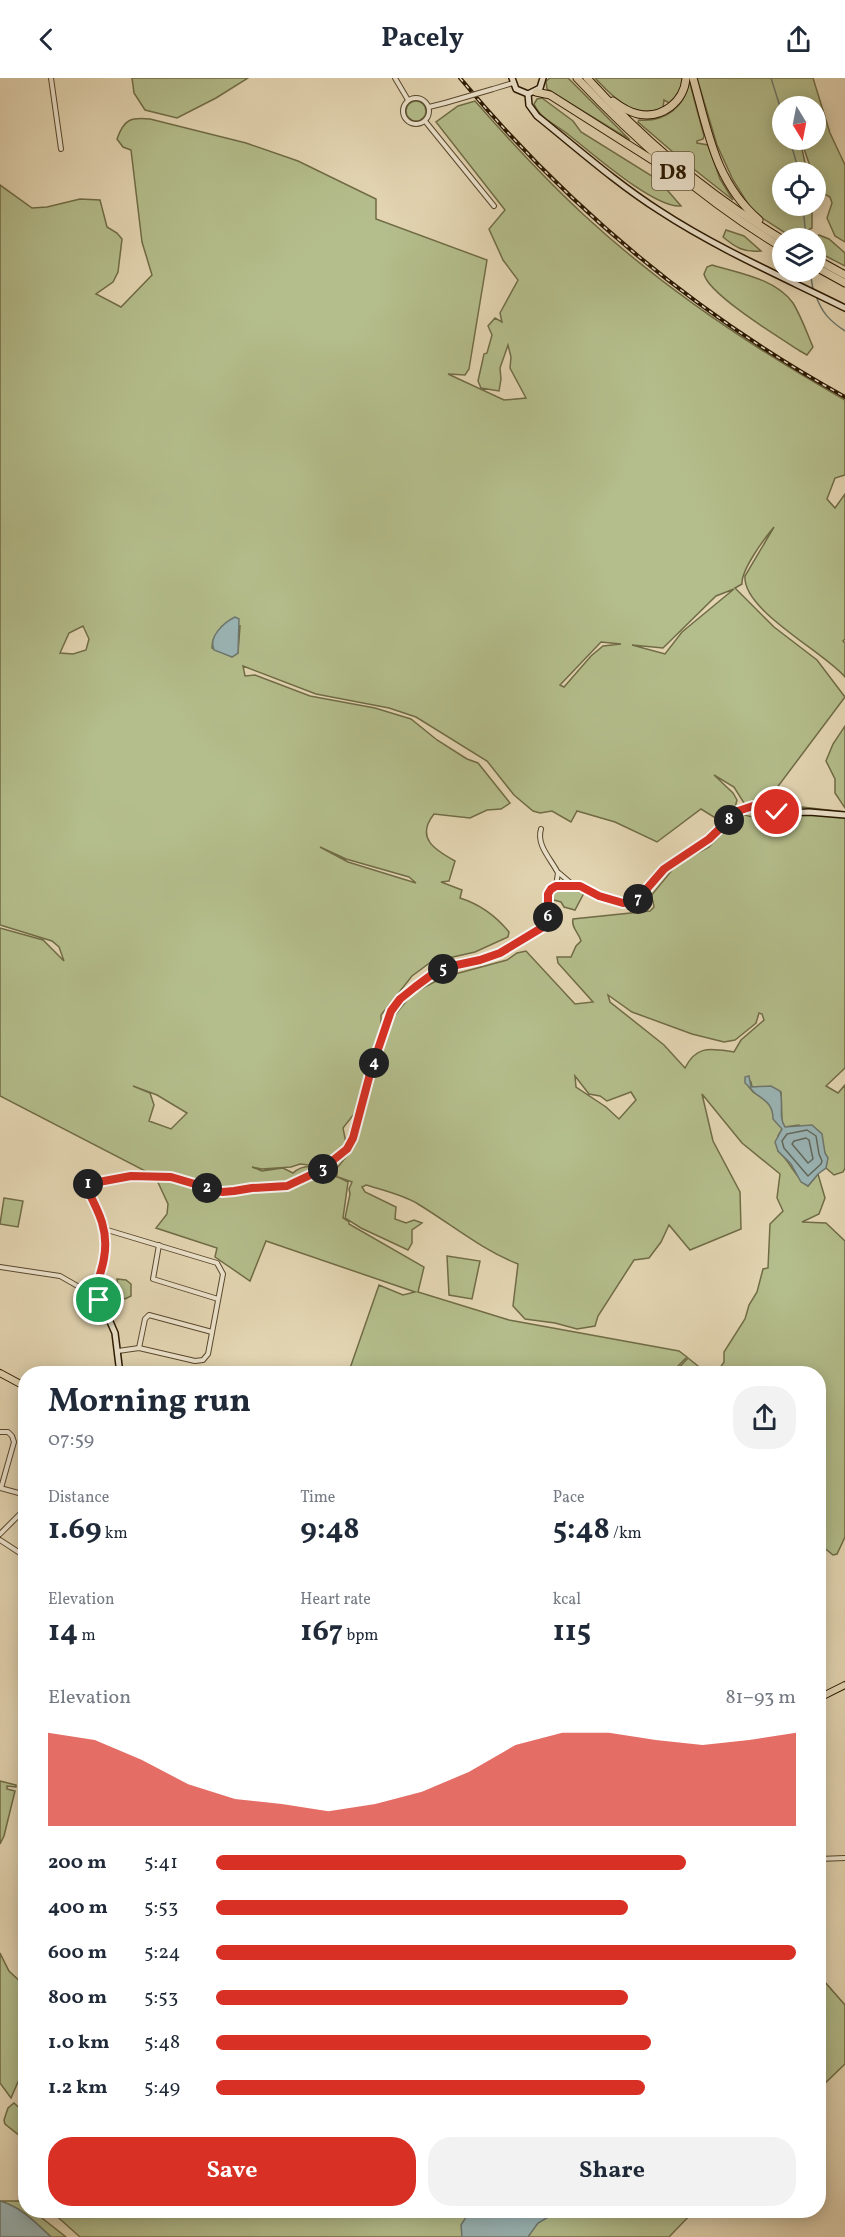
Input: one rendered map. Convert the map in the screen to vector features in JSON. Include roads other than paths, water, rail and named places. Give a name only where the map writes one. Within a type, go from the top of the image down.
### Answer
[{"type":"highway","name":"D8","points":[[577,78],[616,120],[685,180],[731,215],[772,241]]},
{"type":"highway","name":"D8","points":[[587,78],[633,126],[678,165],[736,209],[772,232]]},
{"type":"highway","points":[[600,93],[630,112],[652,114],[668,109],[675,102],[683,90],[686,78]]},
{"type":"highway","points":[[693,78],[715,155],[728,185],[741,203],[772,230]]},
{"type":"highway","points":[[536,92],[550,95],[685,180]]},
{"type":"highway","points":[[826,265],[845,275]]},
{"type":"highway","points":[[826,273],[845,284]]},
{"type":"main road","points":[[0,1373],[18,1383]]},
{"type":"main road","points":[[826,1694],[845,1685]]},
{"type":"street","points":[[51,78],[62,149]]},
{"type":"street","points":[[395,78],[408,100]]},
{"type":"street","points":[[429,107],[513,81],[519,92],[528,94],[536,92],[543,78]]},
{"type":"street","points":[[528,94],[530,105],[537,116],[627,188],[693,231],[845,308]]},
{"type":"street","points":[[419,98],[429,107],[429,114],[425,120],[417,124],[406,120],[402,109],[408,100],[419,98]]},
{"type":"street","points":[[425,120],[494,206]]},
{"type":"street","points":[[541,829],[538,837],[558,873],[573,885],[623,903],[637,900],[664,869],[709,839],[738,811],[749,806],[777,812],[845,815]]},
{"type":"street","points":[[556,886],[558,873]]},
{"type":"street","points":[[119,1366],[110,1321],[99,1300],[98,1281],[104,1257],[105,1229],[87,1189],[90,1183],[131,1176],[160,1176],[222,1192],[287,1186],[321,1170],[342,1154],[353,1138],[371,1070],[391,1011],[400,999],[434,973],[500,953],[543,927],[548,918],[548,894],[551,889],[556,886],[573,885]]},
{"type":"street","points":[[105,1229],[217,1263],[223,1274],[208,1354],[203,1360],[199,1362],[139,1348],[118,1351]]},
{"type":"street","points":[[159,1245],[153,1279],[218,1299]]},
{"type":"street","points":[[0,1267],[60,1276],[99,1300]]},
{"type":"street","points":[[81,1288],[98,1281]]},
{"type":"street","points":[[139,1348],[145,1319],[149,1315],[212,1332]]},
{"type":"street","points":[[0,1432],[8,1432],[14,1442],[1,1488],[18,1493]]},
{"type":"street","points":[[0,1534],[18,1516]]},
{"type":"street","points":[[0,1540],[18,1552]]},
{"type":"street","points":[[826,1859],[845,1858]]},
{"type":"water","points":[[235,617],[239,619],[238,653],[232,657],[214,650],[213,640],[218,631]]},
{"type":"water","points":[[749,1076],[751,1087],[771,1086],[780,1091],[782,1119],[785,1127],[812,1125],[822,1134],[828,1158],[826,1168],[808,1186],[801,1182],[791,1164],[778,1151],[775,1142],[782,1129],[773,1119],[772,1110],[768,1104],[745,1083],[745,1077]]},
{"type":"water","points":[[0,2201],[18,2209],[18,2218],[29,2218],[51,2237],[0,2237]]},
{"type":"water","points":[[466,2218],[547,2218],[538,2223],[528,2237],[462,2237],[461,2225]]},
{"type":"waterway","points":[[771,78],[777,96]]},
{"type":"waterway","points":[[793,150],[796,162]]},
{"type":"waterway","points":[[804,216],[805,228]]},
{"type":"waterway","points":[[812,282],[813,289]]},
{"type":"waterway","points":[[816,296],[827,316],[845,331]]},
{"type":"railway","points":[[460,78],[501,126],[545,171],[638,256],[738,331],[845,397]]}]
